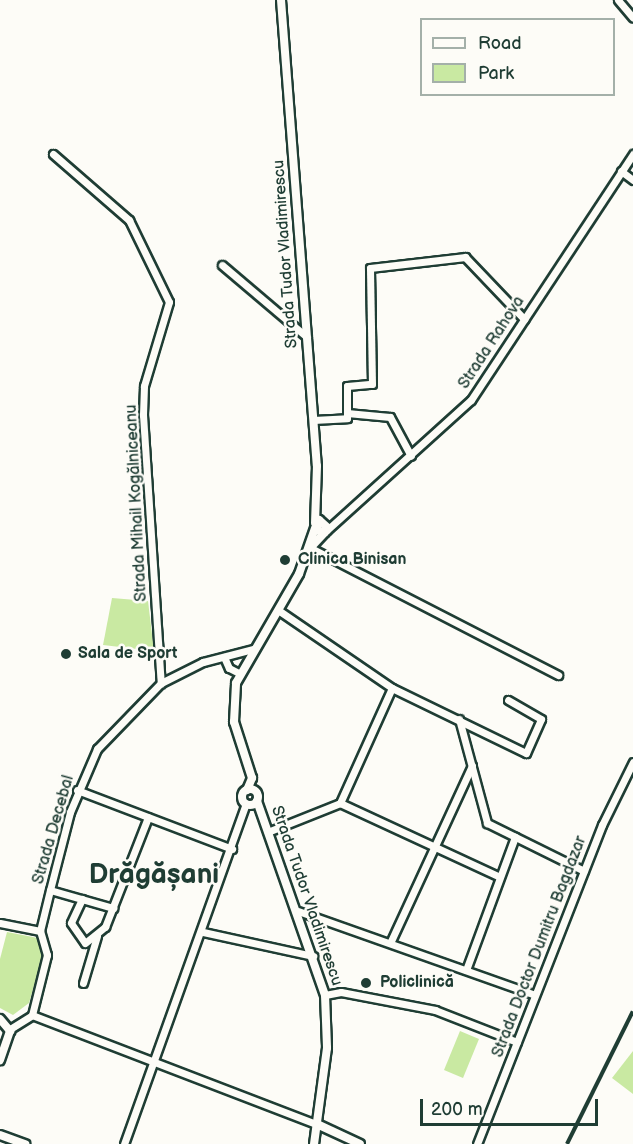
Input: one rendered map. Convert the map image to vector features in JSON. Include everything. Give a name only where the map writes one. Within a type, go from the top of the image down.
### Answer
[{"type":"main road","name":"Strada Tudor Vladimirescu","points":[[279,0],[283,14],[313,420],[317,505],[322,526],[278,610],[239,673],[234,722],[252,778],[253,794],[270,831],[325,994],[327,1048],[319,1125],[314,1144]]},
{"type":"main road","name":"Strada Tudor Vladimirescu","points":[[246,803],[253,794]]},
{"type":"main road","name":"Strada Tudor Vladimirescu","points":[[246,803],[253,794]]},
{"type":"main road","points":[[0,1019],[10,1029],[0,1060]]},
{"type":"main road","points":[[319,1125],[360,1144]]},
{"type":"main road","points":[[0,1135],[26,1144]]},
{"type":"street","points":[[618,0],[633,18]]},
{"type":"street","name":"Strada Mihail Kogălniceanu","points":[[52,154],[129,220],[169,302],[144,386],[143,415],[161,683]]},
{"type":"street","name":"Strada Rahova","points":[[322,526],[340,519],[471,400],[633,154]]},
{"type":"street","points":[[621,171],[633,180]]},
{"type":"street","points":[[313,420],[346,418],[346,386],[372,384],[370,268],[465,257],[524,319]]},
{"type":"street","points":[[222,264],[307,337]]},
{"type":"street","points":[[346,413],[390,417],[411,456]]},
{"type":"street","points":[[312,547],[558,675]]},
{"type":"street","points":[[278,610],[392,688],[526,753],[541,719],[508,700]]},
{"type":"street","name":"Strada Decebal","points":[[40,931],[77,790],[102,741],[161,683],[224,657],[253,649]]},
{"type":"street","points":[[224,657],[239,673]]},
{"type":"street","points":[[270,831],[340,803],[392,688]]},
{"type":"street","points":[[459,719],[488,823],[584,871]]},
{"type":"street","name":"Strada Doctor Dumitru Bagdazar","points":[[477,1144],[584,871],[633,762]]},
{"type":"street","points":[[391,941],[472,766]]},
{"type":"street","points":[[77,790],[232,849]]},
{"type":"street","points":[[124,1144],[203,932],[246,803]]},
{"type":"street","points":[[340,803],[500,877]]},
{"type":"street","points":[[83,983],[97,936],[113,908],[148,817]]},
{"type":"street","points":[[466,969],[515,837]]},
{"type":"street","points":[[50,890],[113,908]]},
{"type":"street","points":[[82,899],[71,923],[85,943],[97,936]]},
{"type":"street","points":[[298,911],[391,941],[535,995]]},
{"type":"street","points":[[0,923],[40,931],[47,955],[32,1015],[10,1029]]},
{"type":"street","points":[[203,932],[313,956]]},
{"type":"street","points":[[325,994],[361,994],[435,1010],[517,1042]]},
{"type":"street","points":[[32,1015],[319,1125]]},
{"type":"green space","points":[[112,598],[148,601],[154,651],[103,645]]},
{"type":"green space","points":[[7,932],[38,938],[43,955],[29,1003],[13,1015],[0,1008],[0,959]]},
{"type":"green space","points":[[460,1031],[479,1039],[463,1078],[444,1070]]},
{"type":"green space","points":[[633,1051],[633,1094],[612,1078]]},
{"type":"railway","points":[[567,1144],[633,1011]]},
{"type":"place","name":"Clinica Binisan","points":[[285,560]]},
{"type":"place","name":"Sala de Sport","points":[[66,654]]},
{"type":"place","name":"Policlinică","points":[[366,983]]},
{"type":"district","name":"Drăgășani","points":[[154,875]]}]
